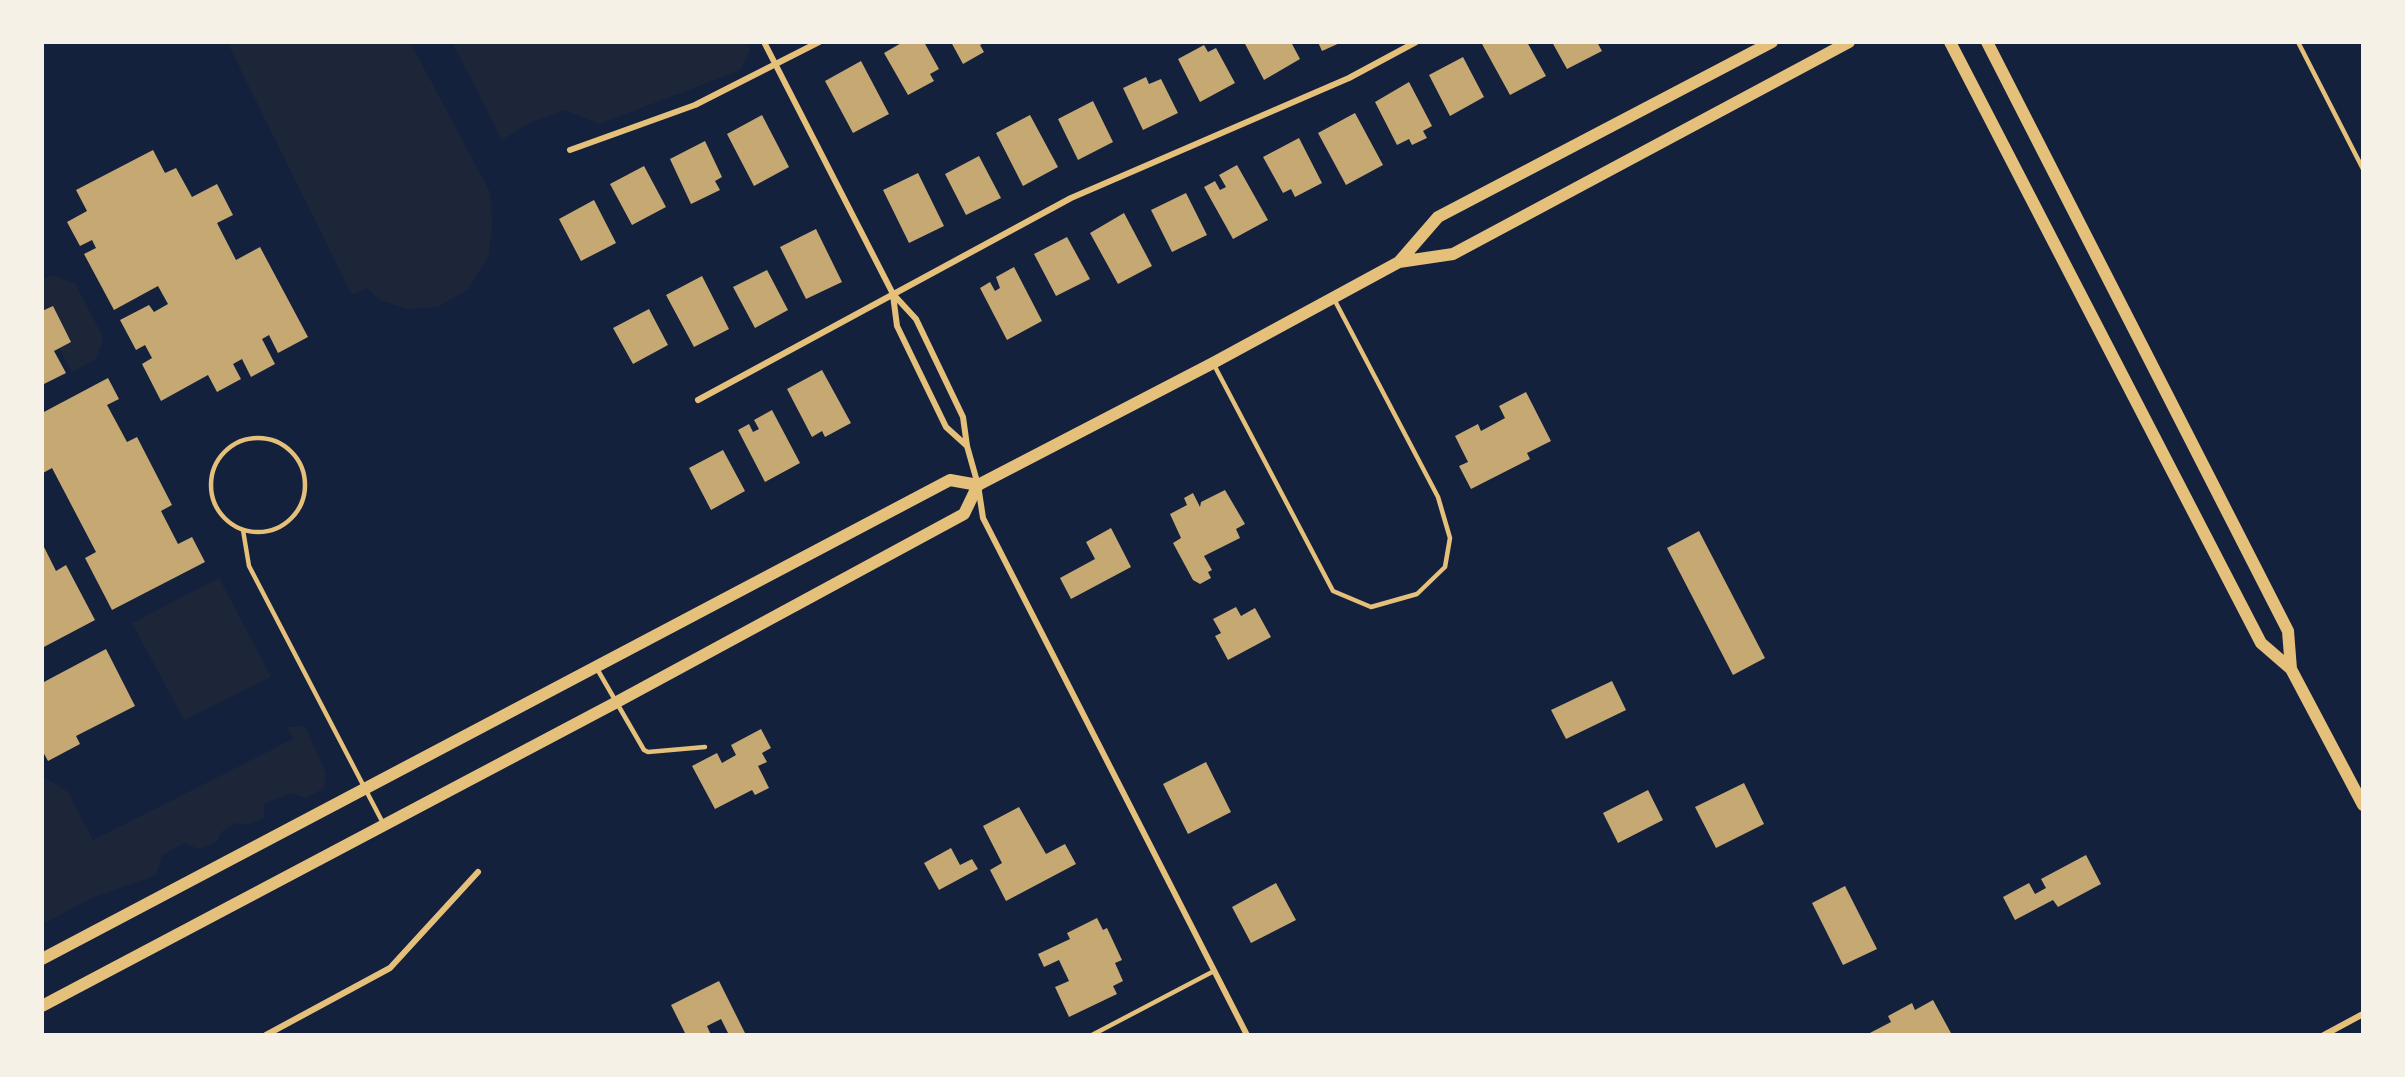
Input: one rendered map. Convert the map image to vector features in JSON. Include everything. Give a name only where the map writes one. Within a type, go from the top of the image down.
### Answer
[{"type":"main road","points":[[42,1006],[615,703],[964,514],[978,485],[1213,363],[1399,262],[1438,218],[1772,42]]},
{"type":"main road","points":[[1399,262],[1453,255],[1849,42]]},
{"type":"main road","points":[[1950,42],[2261,643],[2291,669],[2363,805]]},
{"type":"main road","points":[[1987,42],[2288,631],[2291,669]]},
{"type":"main road","points":[[42,959],[950,480],[978,485]]},
{"type":"street","points":[[764,42],[893,294],[916,319],[963,417],[983,518],[1247,1035]]},
{"type":"street","points":[[570,150],[695,105],[819,42]]},
{"type":"street","points":[[698,400],[1071,198],[1349,78],[1416,42]]},
{"type":"street","points":[[893,294],[897,326],[946,427],[967,446]]},
{"type":"street","points":[[266,1035],[390,968],[478,872]]},
{"type":"street","points":[[2324,1035],[2363,1014]]},
{"type":"lane","points":[[2298,42],[2363,169]]},
{"type":"lane","points":[[1213,363],[1333,591],[1371,607],[1417,594],[1445,567],[1450,538],[1438,497],[1334,298]]},
{"type":"lane","points":[[252,438],[267,438],[282,444],[294,453],[302,466],[305,481],[304,496],[292,516],[274,529],[258,532],[243,530],[229,523],[218,511],[212,496],[213,473],[224,452],[236,442],[252,438]]},
{"type":"lane","points":[[243,530],[249,567],[384,825]]},
{"type":"lane","points":[[596,667],[644,750],[648,752],[705,747]]},
{"type":"lane","points":[[1092,1035],[1214,971]]},
{"type":"shaded area","points":[[227,42],[410,42],[490,192],[492,224],[489,255],[467,290],[438,307],[407,309],[380,300],[366,288],[352,295]]},
{"type":"shaded area","points":[[452,42],[746,42],[750,50],[741,70],[599,124],[565,110],[527,124],[502,140]]},
{"type":"shaded area","points":[[51,275],[75,283],[103,337],[97,358],[72,372],[59,348],[71,341],[53,306],[42,311],[42,280]]},
{"type":"shaded area","points":[[219,578],[271,677],[184,720],[132,623]]},
{"type":"shaded area","points":[[305,726],[326,773],[324,788],[306,798],[291,793],[265,803],[263,819],[246,825],[235,823],[221,832],[218,841],[199,849],[184,843],[162,855],[156,875],[89,899],[42,925],[42,775],[68,792],[93,840],[293,739],[287,727]]},
{"type":"building","points":[[903,42],[924,42],[939,69],[930,74],[934,81],[908,95],[884,53]]},
{"type":"building","points":[[951,42],[986,42],[980,45],[984,52],[963,64]]},
{"type":"building","points":[[1244,42],[1291,42],[1300,59],[1264,80]]},
{"type":"building","points":[[1318,42],[1342,42],[1322,51]]},
{"type":"building","points":[[1486,42],[1527,42],[1546,76],[1510,95],[1482,44]]},
{"type":"building","points":[[1552,42],[1597,42],[1602,51],[1567,69]]},
{"type":"building","points":[[1204,45],[1208,52],[1216,48],[1235,83],[1200,102],[1178,59]]},
{"type":"building","points":[[1463,57],[1484,97],[1450,116],[1429,75]]},
{"type":"building","points":[[861,61],[889,114],[853,133],[825,81]]},
{"type":"building","points":[[1146,77],[1149,84],[1161,79],[1178,113],[1143,130],[1123,88]]},
{"type":"building","points":[[1409,82],[1432,126],[1423,131],[1427,138],[1412,145],[1409,139],[1397,145],[1375,102]]},
{"type":"building","points":[[1093,101],[1113,142],[1078,160],[1058,119]]},
{"type":"building","points":[[1355,113],[1383,165],[1346,185],[1318,133]]},
{"type":"building","points":[[762,115],[789,167],[754,186],[727,134]]},
{"type":"building","points":[[1030,115],[1058,167],[1023,186],[996,133]]},
{"type":"building","points":[[1299,138],[1322,183],[1295,197],[1291,189],[1283,193],[1263,157]]},
{"type":"building","points":[[705,141],[722,177],[715,181],[720,190],[691,204],[670,159]]},
{"type":"building","points":[[153,150],[165,173],[176,168],[192,197],[217,184],[233,215],[217,223],[236,260],[260,247],[308,337],[278,353],[269,335],[262,339],[275,364],[251,377],[242,359],[233,364],[241,379],[217,392],[208,375],[161,401],[142,364],[152,358],[145,345],[136,350],[120,320],[149,305],[154,312],[168,304],[158,286],[114,310],[84,254],[96,248],[92,240],[80,246],[67,222],[87,211],[76,190]]},
{"type":"building","points":[[979,156],[1001,198],[966,215],[945,174]]},
{"type":"building","points":[[1237,165],[1268,220],[1233,239],[1204,187],[1215,181],[1220,190],[1226,187],[1219,175]]},
{"type":"building","points":[[644,166],[666,207],[632,225],[610,184]]},
{"type":"building","points":[[918,173],[944,226],[909,243],[883,190]]},
{"type":"building","points":[[1186,193],[1207,235],[1172,252],[1151,210]]},
{"type":"building","points":[[594,200],[616,243],[581,261],[559,219]]},
{"type":"building","points":[[1124,213],[1152,266],[1118,284],[1090,233]]},
{"type":"building","points":[[816,229],[842,282],[806,299],[780,247]]},
{"type":"building","points":[[1067,237],[1090,279],[1056,296],[1034,254]]},
{"type":"building","points":[[1014,267],[1042,321],[1007,340],[980,288],[990,282],[995,291],[1000,288],[996,277]]},
{"type":"building","points":[[767,270],[788,310],[755,328],[733,287]]},
{"type":"building","points":[[702,276],[729,329],[694,347],[666,295]]},
{"type":"building","points":[[53,306],[71,342],[54,351],[66,373],[42,385],[42,311]]},
{"type":"building","points":[[649,309],[668,345],[633,364],[613,328]]},
{"type":"building","points":[[822,370],[851,423],[825,437],[822,431],[812,437],[787,389]]},
{"type":"building","points":[[108,378],[119,399],[107,405],[127,442],[137,437],[172,505],[161,511],[178,544],[192,537],[205,562],[112,610],[85,558],[96,552],[52,468],[43,473],[42,471],[42,413]]},
{"type":"building","points":[[1526,392],[1551,441],[1527,453],[1530,459],[1471,489],[1459,466],[1468,462],[1455,436],[1478,424],[1481,431],[1505,418],[1499,406]]},
{"type":"building","points":[[772,410],[800,463],[765,482],[738,430],[749,424],[753,432],[759,429],[754,420]]},
{"type":"building","points":[[723,450],[745,491],[711,510],[689,468]]},
{"type":"building","points":[[1225,490],[1245,524],[1236,529],[1240,538],[1204,556],[1212,570],[1208,572],[1211,578],[1200,584],[1193,580],[1173,543],[1181,538],[1170,514],[1187,505],[1184,498],[1193,493],[1200,507],[1201,502]]},
{"type":"building","points":[[1111,528],[1131,567],[1071,599],[1060,578],[1095,559],[1086,542]]},
{"type":"building","points":[[1699,531],[1765,658],[1733,675],[1667,548]]},
{"type":"building","points":[[42,543],[56,571],[66,565],[95,620],[42,648]]},
{"type":"building","points":[[1236,607],[1241,616],[1255,608],[1271,637],[1228,660],[1215,636],[1221,633],[1213,619]]},
{"type":"building","points":[[106,649],[135,706],[76,736],[80,744],[48,761],[42,750],[42,683]]},
{"type":"building","points":[[1612,681],[1626,710],[1566,739],[1551,710]]},
{"type":"building","points":[[761,729],[771,748],[762,753],[767,762],[758,766],[769,788],[755,795],[752,790],[715,809],[692,766],[717,753],[722,763],[736,755],[731,745]]},
{"type":"building","points":[[1206,762],[1231,812],[1188,834],[1163,784]]},
{"type":"building","points":[[1744,783],[1764,824],[1716,848],[1695,807]]},
{"type":"building","points":[[1648,790],[1663,820],[1618,843],[1603,813]]},
{"type":"building","points":[[1019,807],[1046,854],[1065,844],[1076,864],[1006,901],[990,870],[1002,863],[983,826]]},
{"type":"building","points":[[951,848],[960,865],[972,859],[978,869],[939,890],[924,863]]},
{"type":"building","points":[[2086,855],[2101,884],[2058,907],[2053,900],[2015,920],[2003,897],[2029,883],[2035,894],[2046,888],[2041,879]]},
{"type":"building","points":[[1276,883],[1296,920],[1251,943],[1232,907]]},
{"type":"building","points":[[1845,886],[1877,949],[1843,965],[1812,903]]},
{"type":"building","points":[[1097,918],[1103,930],[1107,928],[1122,960],[1115,963],[1123,981],[1113,986],[1117,994],[1069,1017],[1055,987],[1069,981],[1059,960],[1044,967],[1038,954],[1070,939],[1067,933]]},
{"type":"building","points":[[719,981],[746,1035],[729,1035],[721,1019],[707,1026],[711,1035],[686,1035],[671,1005]]},
{"type":"building","points":[[1933,1000],[1952,1035],[1866,1035],[1891,1022],[1888,1016],[1912,1003],[1915,1010]]}]
